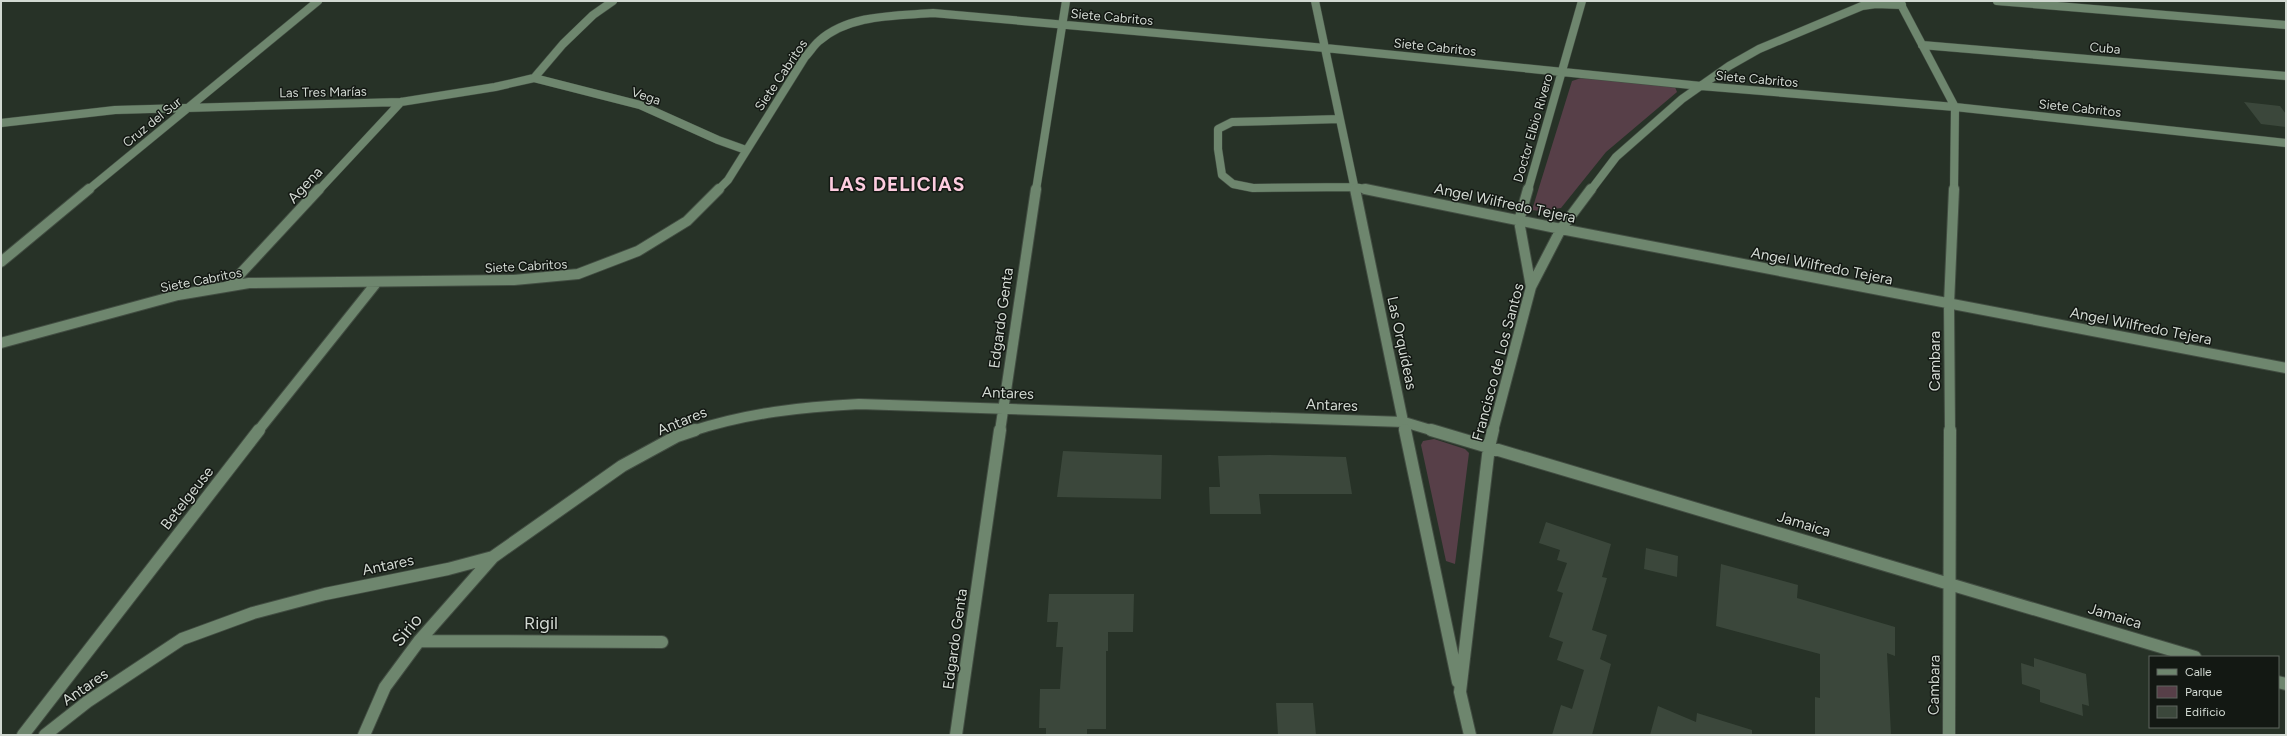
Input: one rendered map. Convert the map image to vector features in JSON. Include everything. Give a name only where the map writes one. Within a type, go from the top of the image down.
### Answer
[{"type":"street","name":"Cruz del Sur","points":[[1,262],[318,1]]},
{"type":"street","points":[[534,78],[563,44],[593,15],[612,1]]},
{"type":"street","name":"Edgardo Genta","points":[[956,735],[1003,408],[1066,1]]},
{"type":"street","name":"Las Orquídeas","points":[[1315,1],[1460,692]]},
{"type":"street","name":"Doctor Elbio Rivero","points":[[1531,287],[1519,221],[1582,1]]},
{"type":"street","points":[[1997,1],[2286,25]]},
{"type":"street","name":"Cambara","points":[[1900,3],[1955,107],[1955,171],[1949,304],[1951,584],[1949,735]]},
{"type":"street","name":"Francisco de Los Santos","points":[[1470,735],[1460,692],[1489,447],[1531,287],[1561,229],[1616,157],[1682,99],[1729,66],[1759,49],[1862,6],[1900,3]]},
{"type":"street","name":"Siete Cabritos","points":[[1,343],[178,295],[249,283],[514,280],[578,274],[638,251],[687,221],[728,180],[805,56],[820,40],[841,27],[878,17],[933,14],[1062,24],[1325,48],[1701,86],[1955,107],[2286,143]]},
{"type":"street","name":"Cuba","points":[[1922,44],[2286,76]]},
{"type":"street","name":"Las Tres Marías","points":[[1,123],[115,110],[401,102],[454,95],[534,78]]},
{"type":"street","name":"Vega","points":[[534,78],[640,105],[718,140],[746,150]]},
{"type":"street","name":"Agena","points":[[230,286],[401,102]]},
{"type":"street","name":"Angel Wilfredo Tejera","points":[[1340,119],[1251,120],[1225,124],[1218,129],[1218,149],[1222,175],[1233,184],[1253,188],[1354,187],[1519,221],[2286,368]]},
{"type":"street","name":"Betelgeuse","points":[[23,735],[280,402],[377,282]]},
{"type":"street","name":"Antares","points":[[46,735],[87,702],[182,639],[253,613],[325,594],[448,568],[492,557],[622,466],[677,436],[728,419],[792,408],[859,404],[1404,422]]},
{"type":"street","name":"Jamaica","points":[[1404,422],[2192,656]]},
{"type":"street","name":"Sirio","points":[[364,735],[385,687],[419,641],[492,557]]},
{"type":"street","name":"Rigil","points":[[419,641],[662,642]]},
{"type":"green space","points":[[1581,78],[1669,86],[1675,87],[1677,92],[1606,152],[1561,208],[1540,211],[1532,210],[1572,81]]},
{"type":"green space","points":[[1434,439],[1465,449],[1469,453],[1455,564],[1446,561],[1421,445],[1423,441]]},
{"type":"building","points":[[2244,102],[2280,106],[2286,114],[2286,127],[2261,124]]},
{"type":"building","points":[[1063,451],[1162,455],[1161,499],[1057,497]]},
{"type":"building","points":[[1269,455],[1346,457],[1352,494],[1259,494],[1261,514],[1210,514],[1209,487],[1220,487],[1218,456]]},
{"type":"building","points":[[1546,522],[1611,544],[1602,577],[1607,578],[1592,630],[1607,635],[1600,659],[1611,664],[1592,735],[1552,735],[1561,705],[1572,709],[1584,670],[1557,660],[1563,642],[1549,637],[1563,593],[1557,591],[1567,563],[1557,560],[1560,550],[1539,543]]},
{"type":"building","points":[[1646,548],[1678,556],[1677,577],[1644,569]]},
{"type":"building","points":[[1721,564],[1798,585],[1797,598],[1895,627],[1895,656],[1887,653],[1891,735],[1815,735],[1815,697],[1820,698],[1820,654],[1716,626]]},
{"type":"building","points":[[1049,594],[1134,594],[1133,632],[1108,632],[1108,651],[1106,651],[1106,729],[1087,729],[1087,735],[1046,735],[1046,728],[1039,728],[1040,689],[1060,689],[1063,647],[1056,647],[1058,622],[1047,622]]},
{"type":"building","points":[[2034,658],[2086,674],[2089,706],[2082,704],[2083,716],[2040,702],[2040,690],[2022,684],[2021,663],[2034,667]]},
{"type":"building","points":[[1276,703],[1313,703],[1316,735],[1278,735]]},
{"type":"building","points":[[1658,706],[1696,722],[1697,713],[1752,730],[1752,735],[1650,735]]},
{"type":"district","name":"LAS DELICIAS","points":[[897,184]]}]
